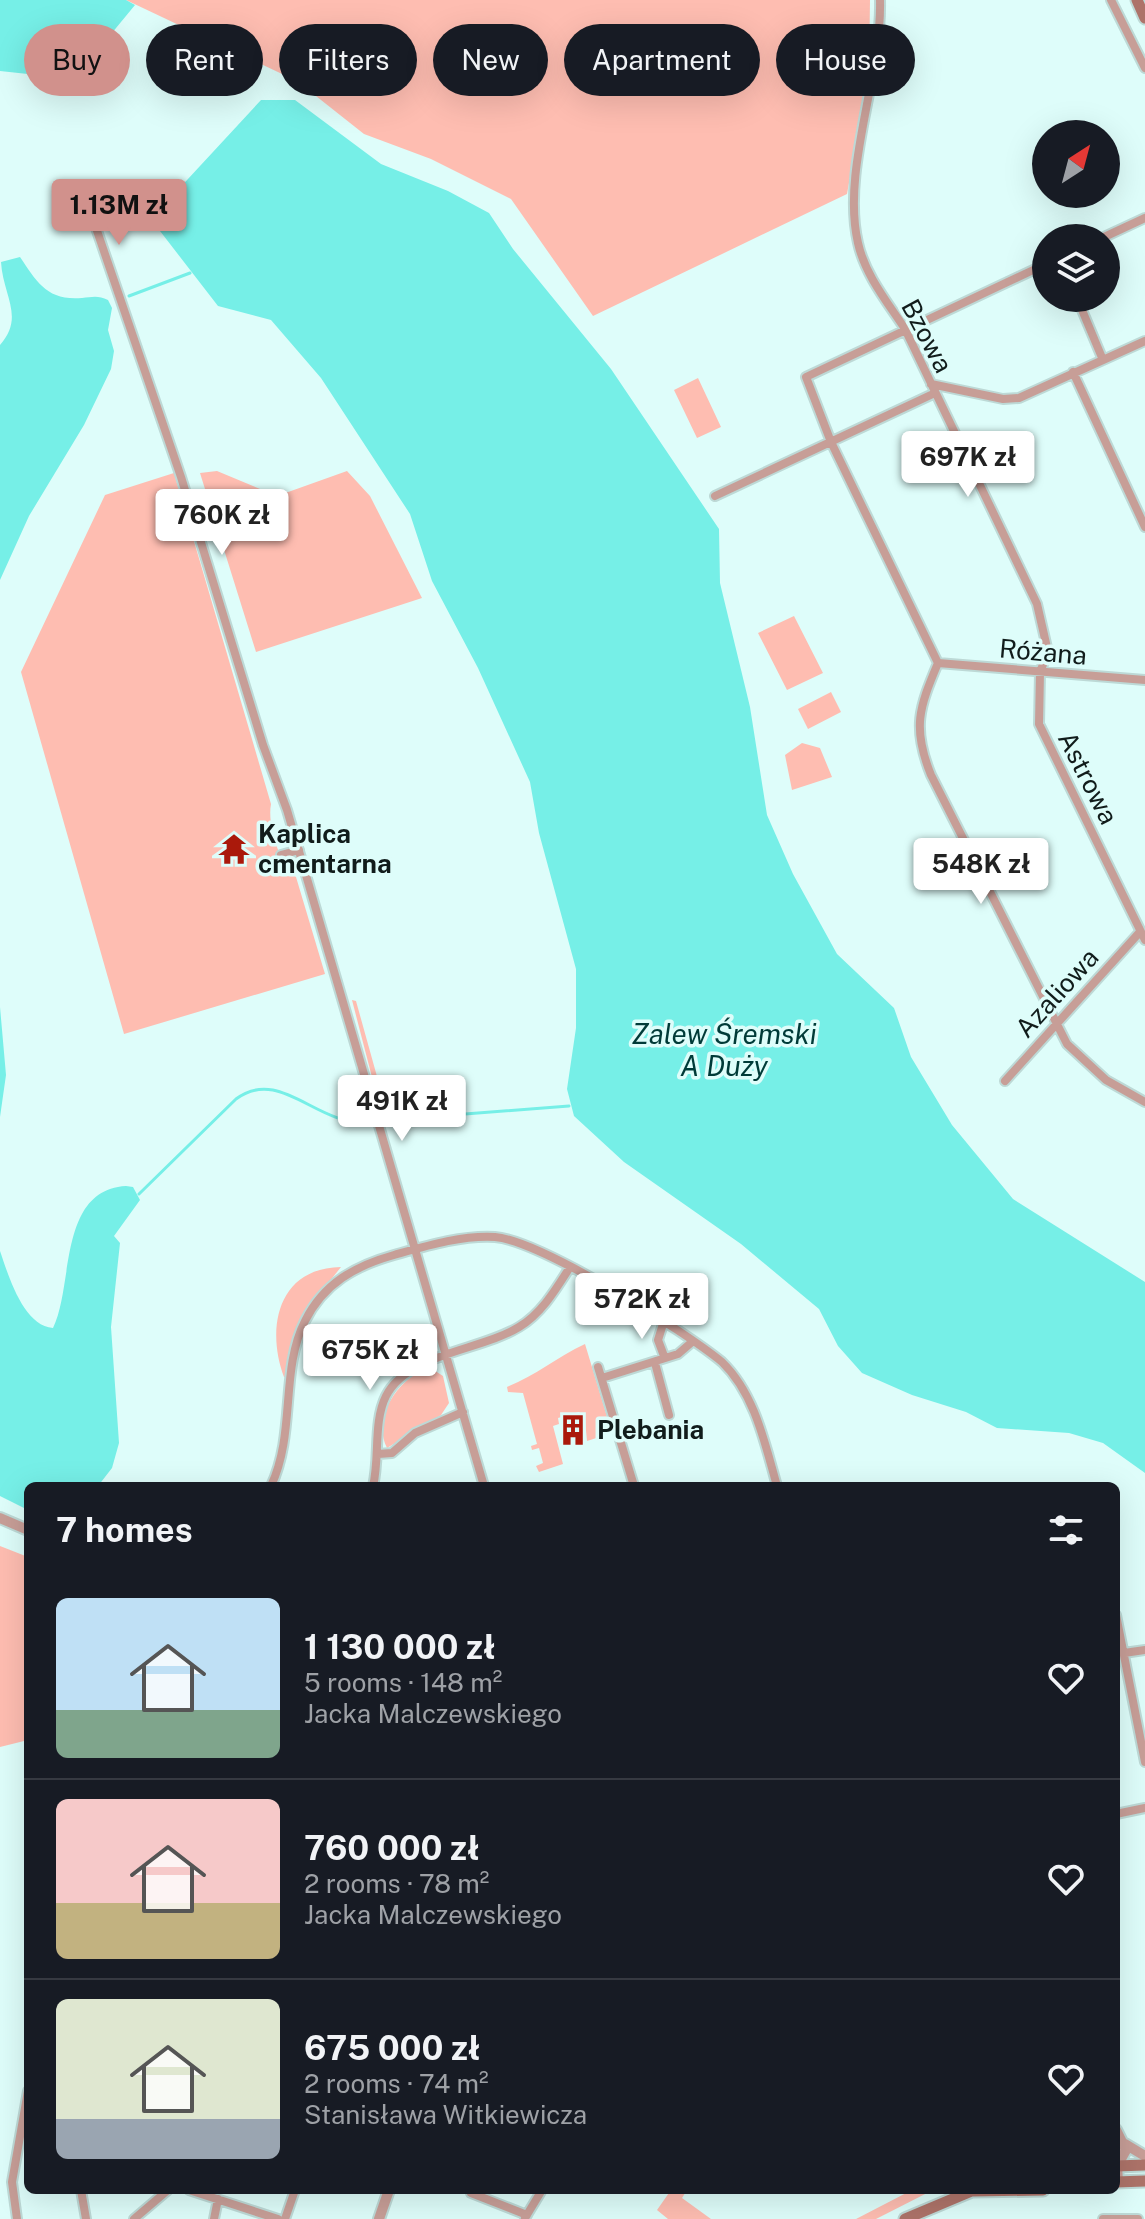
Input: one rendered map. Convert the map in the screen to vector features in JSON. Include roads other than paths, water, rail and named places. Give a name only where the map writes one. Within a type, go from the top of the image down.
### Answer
[{"type":"main road","points":[[1137,0],[1145,18]]},
{"type":"main road","points":[[1120,2165],[1145,2165]]},
{"type":"main road","points":[[1120,2182],[1145,2181]]},
{"type":"main road","points":[[905,2219],[964,2194]]},
{"type":"street","name":"Bzowa","points":[[880,0],[879,35],[859,166],[854,222],[866,266],[905,329],[1045,625],[1048,652],[1040,672]]},
{"type":"street","points":[[1111,0],[1145,68]]},
{"type":"street","points":[[1120,230],[1145,218]]},
{"type":"street","points":[[94,222],[181,477],[263,745],[299,850],[483,1482]]},
{"type":"street","points":[[1032,270],[806,377],[831,442],[938,663],[922,701],[918,734],[923,754],[1067,1044],[1123,1092],[1145,1102]]},
{"type":"street","points":[[1083,312],[1103,360]]},
{"type":"street","points":[[715,496],[831,442],[933,388],[1003,399],[1019,398],[1145,341]]},
{"type":"street","points":[[1073,372],[1145,527]]},
{"type":"street","name":"Różana","points":[[938,663],[1145,680]]},
{"type":"street","name":"Astrowa","points":[[1040,672],[1039,724],[1142,936]]},
{"type":"street","points":[[281,855],[299,850]]},
{"type":"street","name":"Azaliowa","points":[[1005,1081],[1142,936]]},
{"type":"street","points":[[273,1482],[284,1452],[297,1345],[310,1312],[329,1288],[349,1272],[415,1249],[464,1239],[497,1237],[529,1246],[570,1267],[722,1362],[740,1384],[758,1423],[776,1482]]},
{"type":"street","points":[[374,1482],[382,1407],[391,1388],[412,1369],[526,1323],[544,1305],[570,1267]]},
{"type":"street","points":[[663,1324],[658,1340],[664,1356]]},
{"type":"street","points":[[602,1378],[683,1352],[692,1342]]},
{"type":"street","points":[[655,1363],[669,1415]]},
{"type":"street","points":[[598,1367],[633,1482]]},
{"type":"street","points":[[378,1454],[392,1453],[410,1436],[463,1412]]},
{"type":"street","points":[[0,1518],[24,1528]]},
{"type":"street","points":[[1120,1634],[1145,1762]]},
{"type":"street","points":[[1124,1653],[1145,1650]]},
{"type":"street","points":[[1120,1678],[1128,1677]]},
{"type":"street","points":[[1120,1813],[1145,1808]]},
{"type":"street","points":[[17,2219],[12,2182],[24,2114]]},
{"type":"street","points":[[1120,2136],[1125,2144],[1145,2156]]},
{"type":"street","points":[[1120,2161],[1125,2157],[1125,2144]]},
{"type":"street","points":[[82,2194],[86,2219]]},
{"type":"street","points":[[134,2219],[163,2194]]},
{"type":"street","points":[[203,2194],[278,2219]]},
{"type":"street","points":[[285,2219],[294,2194]]},
{"type":"street","points":[[379,2219],[388,2194]]},
{"type":"street","points":[[473,2194],[526,2217],[540,2194]]},
{"type":"street","points":[[214,2219],[218,2199]]},
{"type":"street","points":[[1103,2219],[1138,2219]]},
{"type":"water","points":[[0,0],[126,0],[135,5],[119,24],[24,24],[24,74],[0,71]]},
{"type":"water","name":"Zalew Śremski A Duży","points":[[261,100],[295,100],[381,164],[448,191],[489,213],[513,249],[611,369],[719,529],[720,583],[750,707],[767,815],[793,874],[837,954],[894,1008],[911,1057],[952,1125],[1013,1199],[1145,1282],[1145,1473],[1103,1443],[1069,1433],[997,1428],[966,1412],[912,1395],[862,1373],[838,1346],[819,1309],[741,1244],[624,1162],[574,1116],[567,1089],[576,1028],[576,969],[539,833],[530,782],[478,668],[432,581],[410,514],[321,378],[271,320],[218,306],[160,231],[175,193]]},
{"type":"water","points":[[20,257],[38,282],[51,293],[70,298],[101,297],[108,300],[112,308],[108,330],[114,351],[111,369],[84,425],[29,516],[0,580],[0,345],[11,325],[12,315],[1,262]]},
{"type":"water","points":[[0,1007],[6,1075],[0,1117]]},
{"type":"water","points":[[133,1187],[140,1200],[114,1236],[120,1243],[111,1327],[119,1443],[112,1468],[101,1482],[24,1482],[24,1508],[0,1496],[0,1251],[12,1285],[25,1309],[42,1325],[53,1328],[79,1221],[89,1204],[104,1191]]},
{"type":"waterway","points":[[129,296],[190,273]]},
{"type":"waterway","points":[[139,1194],[236,1099],[252,1091],[268,1089],[284,1093],[331,1115],[365,1121]]},
{"type":"waterway","points":[[388,1120],[569,1106]]},
{"type":"place","name":"Kaplica cmentarna","points":[[234,849]]},
{"type":"place","name":"Plebania","points":[[573,1430]]}]
